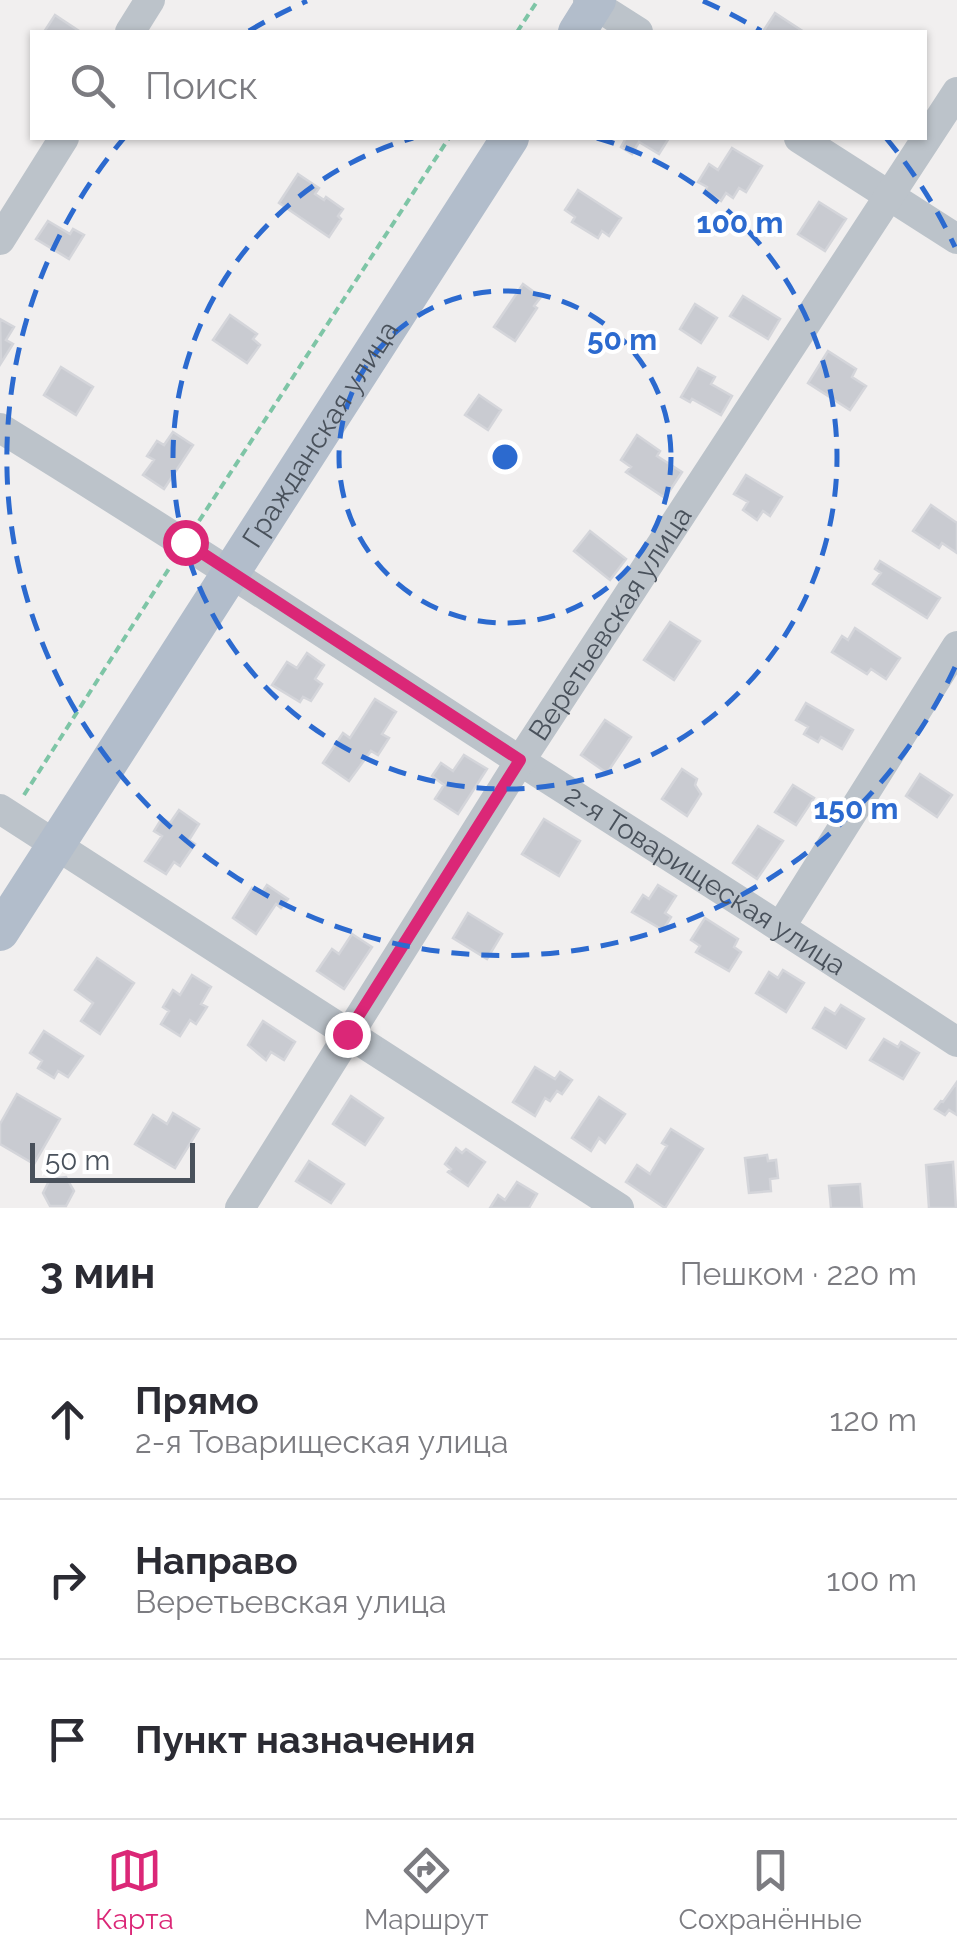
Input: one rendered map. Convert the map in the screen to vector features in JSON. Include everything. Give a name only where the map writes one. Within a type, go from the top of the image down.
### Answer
[{"type":"main road","name":"Гражданская улица","points":[[0,932],[509,140]]},
{"type":"street","points":[[131,30],[150,0]]},
{"type":"street","points":[[589,9],[634,30]]},
{"type":"street","name":"Веретьевская улица","points":[[927,139],[957,92]]},
{"type":"street","points":[[0,240],[63,140]]},
{"type":"street","points":[[802,140],[957,239]]},
{"type":"street","name":"Веретьевская улица","points":[[240,1208],[520,760],[926,140]]},
{"type":"street","name":"2-я Товарищеская улица","points":[[0,428],[232,572],[957,1042]]},
{"type":"street","points":[[781,926],[957,646]]},
{"type":"street","points":[[5,812],[620,1208]]},
{"type":"path","points":[[518,30],[538,0]]},
{"type":"path","points":[[5,812],[448,140]]},
{"type":"building","points":[[775,13],[801,30],[764,30]]},
{"type":"building","points":[[55,15],[78,30],[45,30]]},
{"type":"building","points":[[625,140],[668,140],[659,154],[639,142],[632,154],[621,147]]},
{"type":"building","points":[[732,148],[762,166],[746,192],[739,188],[733,198],[726,193],[721,201],[698,182],[709,164],[718,170]]},
{"type":"building","points":[[298,174],[319,188],[315,194],[343,209],[329,237],[279,203]]},
{"type":"building","points":[[578,190],[621,218],[609,236],[602,231],[598,238],[572,222],[575,217],[565,210]]},
{"type":"building","points":[[819,202],[846,219],[825,251],[798,234]]},
{"type":"building","points":[[48,221],[70,234],[73,229],[84,235],[69,259],[36,239]]},
{"type":"building","points":[[523,284],[541,297],[515,341],[494,327]]},
{"type":"building","points":[[743,296],[780,319],[768,339],[730,316]]},
{"type":"building","points":[[695,304],[717,318],[701,343],[680,329]]},
{"type":"building","points":[[230,315],[257,334],[253,339],[260,345],[247,363],[213,340]]},
{"type":"building","points":[[0,319],[14,327],[6,340],[13,344],[1,363]]},
{"type":"building","points":[[828,351],[856,369],[852,377],[866,386],[850,410],[808,383]]},
{"type":"building","points":[[61,367],[93,387],[76,415],[44,395]]},
{"type":"building","points":[[698,368],[715,377],[711,384],[732,396],[721,415],[681,397]]},
{"type":"building","points":[[479,395],[501,410],[488,430],[465,415]]},
{"type":"building","points":[[173,432],[193,445],[164,489],[143,475],[154,460],[147,456],[157,441],[164,445]]},
{"type":"building","points":[[637,435],[660,451],[657,456],[682,472],[665,498],[626,472],[631,467],[621,460]]},
{"type":"building","points":[[746,475],[782,497],[770,516],[763,511],[757,520],[743,510],[748,502],[734,494]]},
{"type":"building","points":[[931,505],[957,523],[957,553],[942,543],[939,548],[913,531]]},
{"type":"building","points":[[590,531],[626,559],[610,580],[574,551]]},
{"type":"building","points":[[880,561],[940,598],[927,618],[873,584],[881,573],[875,569]]},
{"type":"building","points":[[670,622],[700,641],[674,680],[644,660]]},
{"type":"building","points":[[855,628],[900,658],[886,679],[871,669],[867,674],[832,652],[842,636],[848,640]]},
{"type":"building","points":[[307,653],[324,665],[315,679],[322,684],[311,701],[303,697],[300,702],[272,685],[287,662],[297,668]]},
{"type":"building","points":[[375,699],[396,712],[382,734],[389,738],[378,755],[371,751],[349,781],[323,763],[343,733],[350,738]]},
{"type":"building","points":[[806,703],[853,730],[842,749],[821,737],[818,742],[804,734],[808,727],[796,720]]},
{"type":"building","points":[[605,720],[631,737],[607,773],[581,755]]},
{"type":"building","points":[[464,755],[487,769],[458,814],[435,799],[444,785],[432,776],[441,763],[453,771]]},
{"type":"building","points":[[682,769],[697,779],[695,785],[701,794],[687,816],[662,799]]},
{"type":"building","points":[[920,774],[952,795],[937,817],[906,796]]},
{"type":"building","points":[[793,785],[814,798],[796,825],[775,812]]},
{"type":"building","points":[[179,810],[199,824],[189,840],[195,844],[180,866],[174,862],[166,874],[145,861],[162,836],[154,831],[162,818],[170,823]]},
{"type":"building","points":[[544,819],[580,841],[559,876],[522,854]]},
{"type":"building","points":[[758,826],[783,841],[757,879],[733,863]]},
{"type":"building","points":[[267,885],[288,899],[281,908],[276,904],[256,934],[233,918],[252,888],[261,894]]},
{"type":"building","points":[[658,885],[676,896],[665,913],[671,917],[663,930],[632,912],[643,895],[649,899]]},
{"type":"building","points":[[468,913],[502,934],[487,959],[453,938]]},
{"type":"building","points":[[705,918],[738,939],[734,947],[741,952],[729,971],[696,952],[700,946],[691,940]]},
{"type":"building","points":[[352,934],[372,947],[344,989],[317,971],[332,949],[339,954]]},
{"type":"building","points":[[97,958],[134,983],[100,1034],[81,1021],[93,1003],[75,990]]},
{"type":"building","points":[[783,970],[804,983],[786,1012],[756,993],[769,972],[778,978]]},
{"type":"building","points":[[192,975],[211,987],[201,1004],[207,1007],[196,1024],[190,1020],[180,1036],[161,1024],[169,1011],[163,1007],[173,990],[180,995]]},
{"type":"building","points":[[841,1005],[864,1019],[846,1048],[813,1028],[825,1008],[835,1014]]},
{"type":"building","points":[[263,1021],[295,1042],[284,1060],[271,1052],[266,1060],[248,1045]]},
{"type":"building","points":[[44,1031],[83,1056],[68,1077],[58,1071],[54,1078],[38,1068],[42,1061],[30,1053]]},
{"type":"building","points":[[884,1039],[898,1047],[901,1042],[919,1053],[903,1079],[870,1060]]},
{"type":"building","points":[[535,1067],[555,1079],[560,1072],[572,1080],[562,1094],[557,1091],[550,1101],[545,1098],[535,1116],[513,1102]]},
{"type":"building","points":[[957,1082],[957,1115],[949,1110],[945,1115],[935,1109]]},
{"type":"building","points":[[17,1094],[60,1119],[34,1164],[0,1144],[0,1124]]},
{"type":"building","points":[[351,1096],[383,1118],[365,1145],[333,1124]]},
{"type":"building","points":[[599,1097],[625,1114],[605,1143],[599,1138],[591,1151],[572,1138]]},
{"type":"building","points":[[173,1113],[199,1129],[175,1168],[135,1144],[153,1115],[167,1124]]},
{"type":"building","points":[[671,1129],[703,1149],[665,1208],[626,1182],[637,1165],[650,1174],[667,1146],[662,1143]]},
{"type":"building","points":[[456,1148],[462,1153],[466,1149],[485,1162],[468,1186],[448,1172],[451,1169],[445,1164]]},
{"type":"building","points":[[767,1155],[768,1161],[776,1160],[778,1178],[770,1179],[771,1191],[749,1193],[745,1158]]},
{"type":"building","points":[[309,1161],[344,1184],[331,1203],[296,1181]]},
{"type":"building","points":[[953,1162],[956,1208],[929,1208],[926,1165]]},
{"type":"building","points":[[66,1177],[74,1191],[66,1206],[50,1206],[43,1193],[50,1179]]},
{"type":"building","points":[[517,1182],[537,1194],[529,1208],[490,1208],[498,1195],[505,1200]]},
{"type":"building","points":[[860,1184],[862,1208],[831,1208],[829,1186]]},
{"type":"route","points":[[185,542],[520,760],[347,1034]]}]
